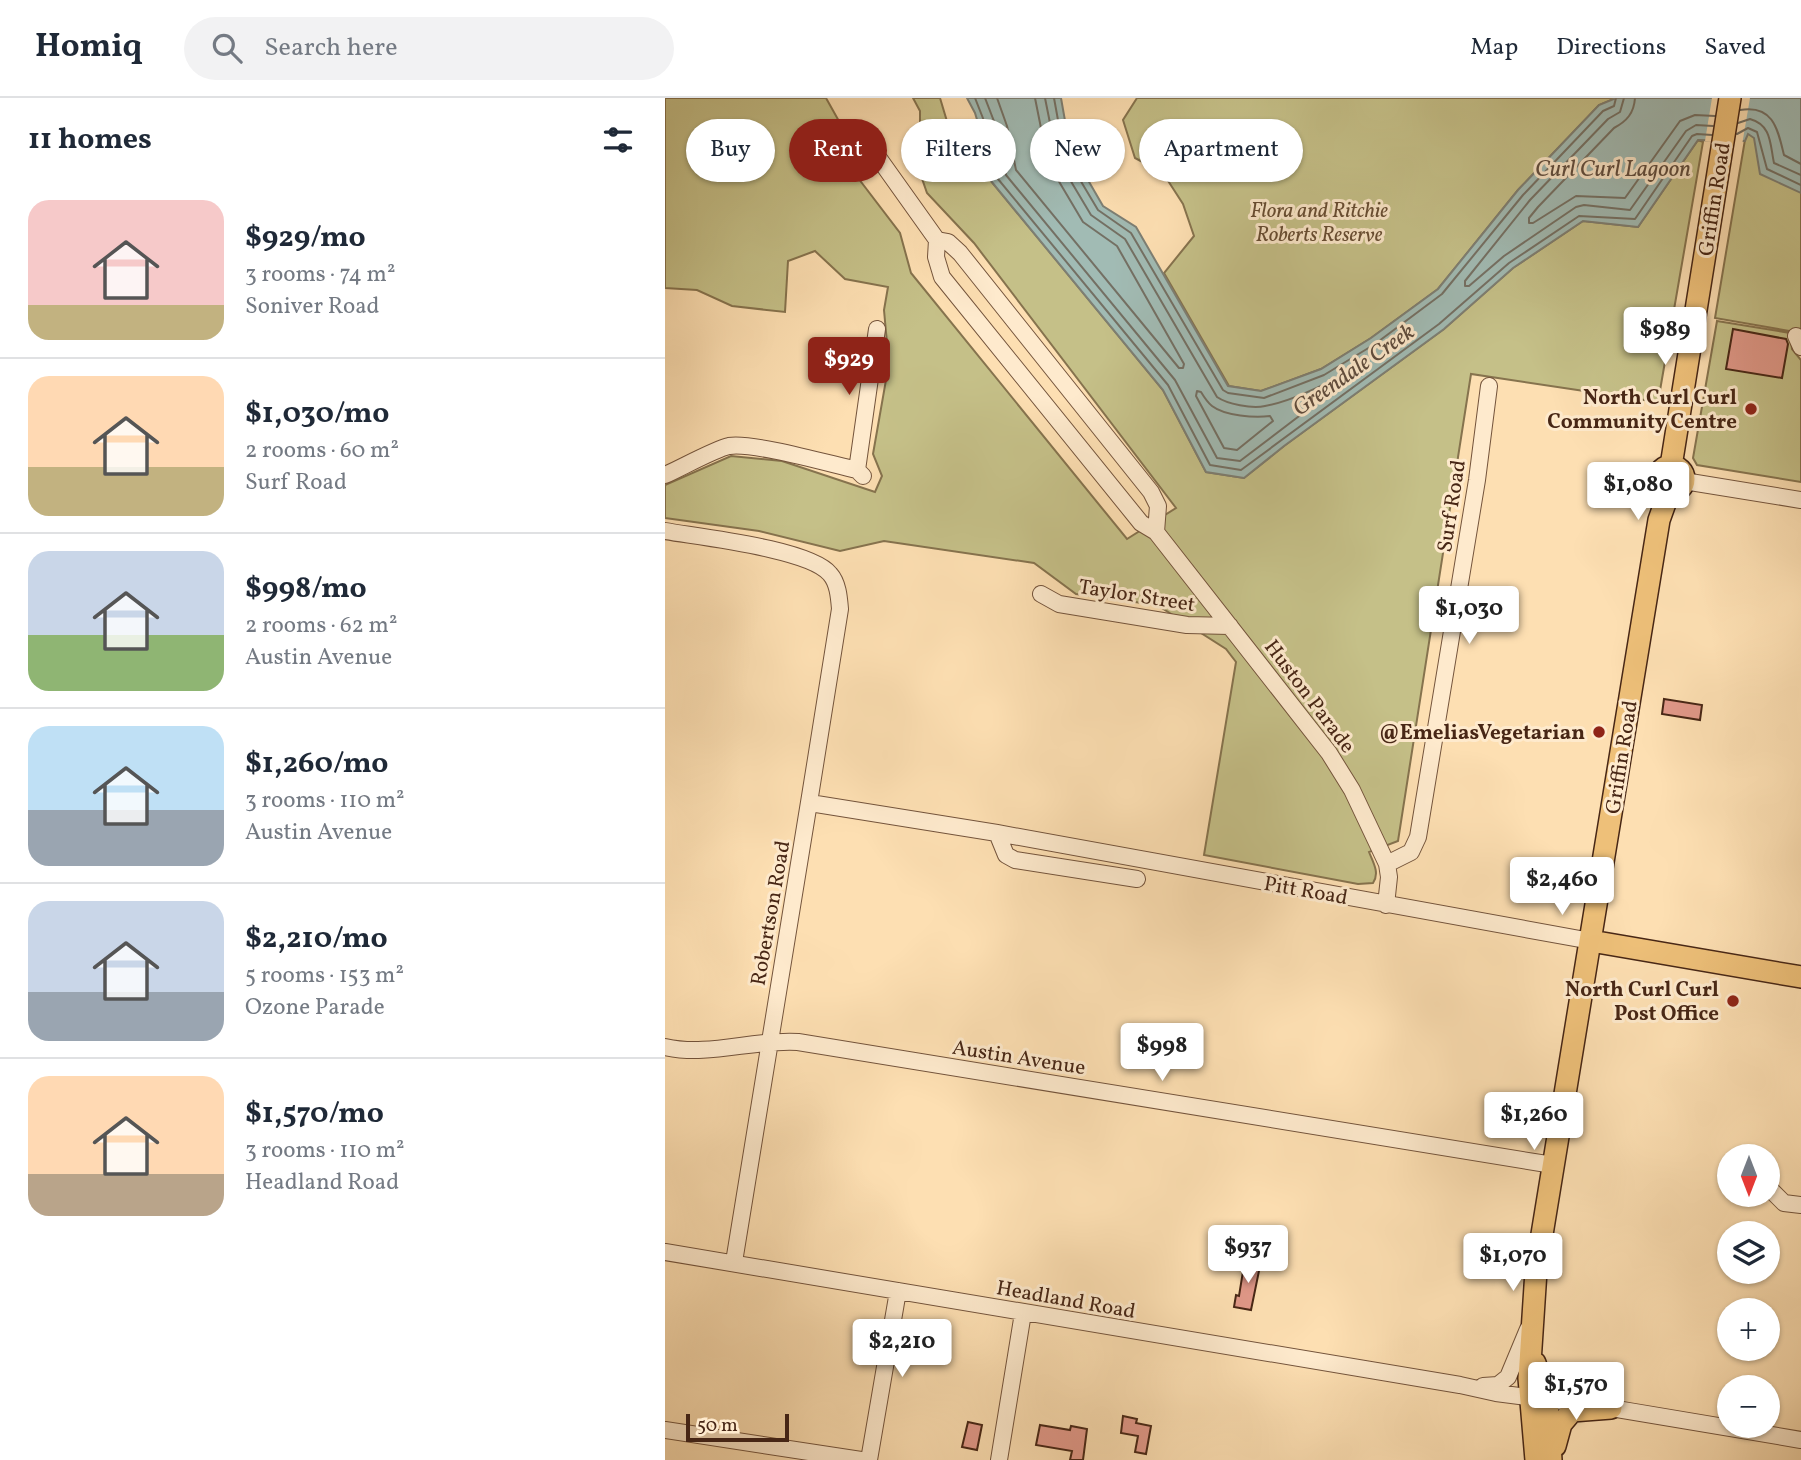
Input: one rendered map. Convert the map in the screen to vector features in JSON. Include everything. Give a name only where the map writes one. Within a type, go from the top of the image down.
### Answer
[{"type":"main road","name":"Griffin Road","points":[[1546,1459],[1532,1356],[1536,1271],[1659,520],[1675,480],[1730,98]]},
{"type":"main road","name":"Pitt Road","points":[[1591,941],[1801,976]]},
{"type":"main road","points":[[1546,1459],[1568,1414],[1578,1410],[1611,1408]]},
{"type":"street","name":"Huston Parade","points":[[887,170],[937,240],[936,257],[942,277],[1141,523],[1156,532],[1342,772],[1387,864],[1389,877],[1386,905]]},
{"type":"street","name":"Huston Parade","points":[[937,240],[948,243],[961,253],[1151,492],[1158,506],[1156,532]]},
{"type":"street","points":[[665,475],[729,446],[750,447],[860,473],[877,329]]},
{"type":"street","name":"Surf Road","points":[[1387,864],[1411,852],[1418,837],[1475,494],[1489,386]]},
{"type":"street","points":[[1675,480],[1801,500]]},
{"type":"street","name":"Robertson Road","points":[[665,531],[806,558],[830,573],[838,590],[840,609],[734,1262]]},
{"type":"street","name":"Taylor Street","points":[[1041,594],[1059,604],[1187,625],[1230,626]]},
{"type":"street","name":"Pitt Road","points":[[810,803],[997,833],[1591,941]]},
{"type":"street","points":[[997,833],[1006,855],[1015,860],[1137,879]]},
{"type":"street","name":"Austin Avenue","points":[[665,1047],[696,1051],[769,1041],[798,1042],[1553,1165]]},
{"type":"street","points":[[1780,1199],[1784,1203],[1801,1205]]},
{"type":"street","name":"Headland Road","points":[[665,1251],[1023,1313],[1801,1440]]},
{"type":"street","points":[[869,1460],[898,1291]]},
{"type":"street","points":[[999,1460],[1023,1313]]},
{"type":"street","name":"Headland Road","points":[[1460,1385],[1493,1385],[1505,1381],[1532,1320]]},
{"type":"street","points":[[665,1430],[861,1460]]},
{"type":"green space","points":[[665,98],[826,98],[838,119],[789,119],[789,182],[861,182],[900,233],[911,273],[1127,539],[1176,508],[974,243],[927,193],[923,182],[992,182],[1163,390],[1206,472],[1244,478],[1444,329],[1513,268],[1583,221],[1638,227],[1698,140],[1703,142],[1658,402],[1471,374],[1398,841],[1369,852],[1376,871],[1373,883],[1358,884],[1204,855],[1236,662],[1226,649],[1157,605],[1076,594],[1034,563],[884,541],[840,551],[759,531],[665,518],[665,485],[731,456],[782,461],[875,492],[882,476],[873,454],[886,380],[884,310],[888,287],[845,279],[815,251],[788,261],[785,312],[732,306],[697,290],[665,288]]},
{"type":"green space","points":[[913,98],[940,98],[946,119],[920,119],[920,111]]},
{"type":"green space","name":"Flora and Ritchie Roberts Reserve","points":[[1137,98],[1616,98],[1599,105],[1518,190],[1438,289],[1371,338],[1321,369],[1261,391],[1229,386],[1164,273],[1194,236],[1183,204],[1169,182],[1303,182],[1303,119],[1139,119],[1139,160],[1135,158],[1124,119]]},
{"type":"green space","points":[[1752,98],[1801,98],[1801,333],[1715,318]]},
{"type":"green space","name":"North Curl Curl Community Centre","points":[[1717,321],[1790,333],[1792,349],[1801,360],[1801,482],[1697,465],[1693,458]]},
{"type":"water","name":"Curl Curl Lagoon","points":[[967,98],[1061,98],[1065,119],[1030,119],[1030,182],[1089,182],[1103,206],[1136,227],[1228,386],[1261,391],[1321,369],[1371,338],[1438,289],[1518,190],[1599,105],[1616,98],[1801,98],[1801,193],[1760,174],[1754,138],[1748,134],[1745,141],[1698,140],[1638,227],[1583,221],[1513,268],[1444,329],[1244,478],[1206,472],[1163,390],[992,182],[1016,182],[1016,119],[977,119]]},
{"type":"pier","points":[[1712,98],[1750,98],[1742,145],[1705,141]]},
{"type":"building","points":[[1733,329],[1786,339],[1788,344],[1782,378],[1726,369]]},
{"type":"building","points":[[1664,699],[1702,705],[1700,720],[1662,714]]},
{"type":"building","points":[[1245,1259],[1261,1261],[1251,1310],[1234,1307],[1236,1295],[1239,1296]]},
{"type":"building","points":[[1123,1416],[1137,1419],[1136,1423],[1151,1426],[1146,1454],[1135,1452],[1138,1436],[1121,1433]]},
{"type":"building","points":[[968,1422],[982,1425],[977,1450],[962,1447]]},
{"type":"building","points":[[1040,1425],[1070,1430],[1071,1426],[1087,1429],[1083,1460],[1070,1460],[1072,1451],[1036,1445]]},
{"type":"place","name":"North Curl Curl Community Centre","points":[[1751,409]]},
{"type":"place","name":"@EmeliasVegetarian","points":[[1599,732]]},
{"type":"place","name":"North Curl Curl Post Office","points":[[1733,1001]]},
{"type":"water label","name":"Greendale Creek","points":[[1353,369]]}]
